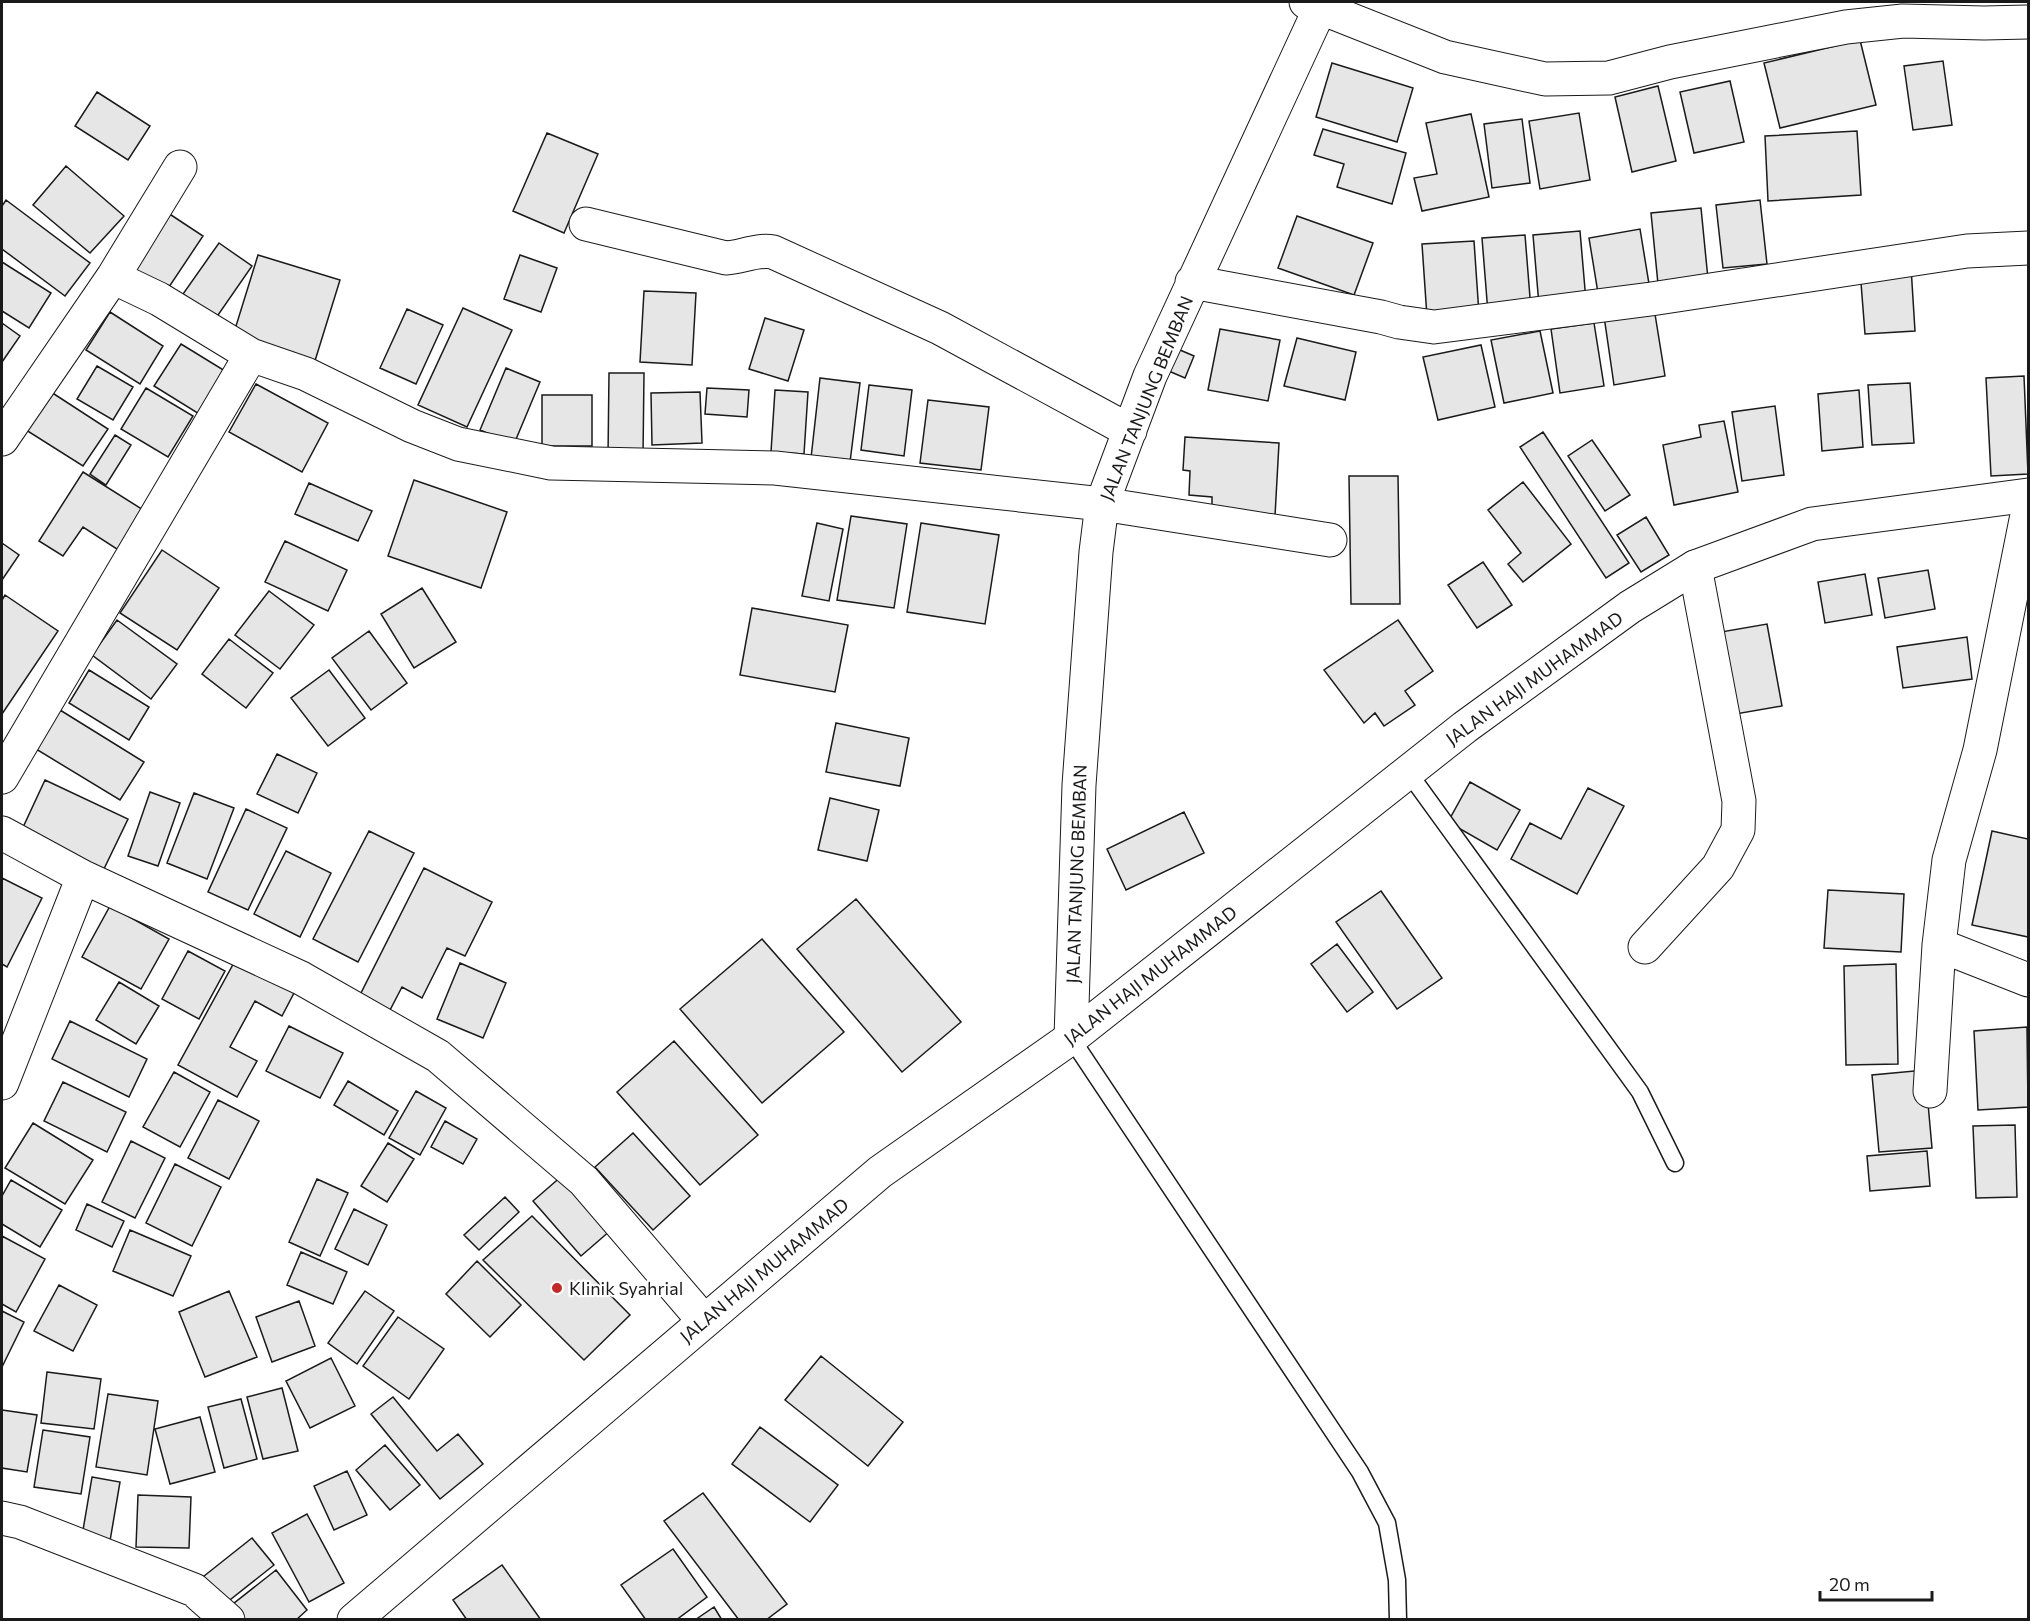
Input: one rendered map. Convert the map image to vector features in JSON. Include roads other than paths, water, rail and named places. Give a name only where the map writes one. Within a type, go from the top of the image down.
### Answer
[{"type":"street","points":[[1316,4],[1445,57],[1545,79],[1609,78],[1670,62],[1846,27],[1903,21],[2028,22]]},
{"type":"street","name":"JALAN TANJUNG BEMBAN","points":[[1071,1038],[1079,785],[1096,552],[1102,504],[1150,376],[1316,4]]},
{"type":"street","points":[[2,439],[113,277],[180,167]]},
{"type":"street","points":[[586,224],[726,258],[773,252],[940,328],[1130,431]]},
{"type":"street","points":[[1192,282],[1434,327],[1651,299],[1967,251],[2028,248]]},
{"type":"street","points":[[113,277],[159,299],[251,356],[306,374],[412,426],[458,444],[552,463],[775,468],[1102,504],[1330,540]]},
{"type":"street","points":[[2,777],[251,356]]},
{"type":"street","name":"JALAN HAJI MUHAMMAD","points":[[354,1620],[880,1172],[1071,1038],[1465,727],[1630,607],[1695,567],[1812,524],[2028,495]]},
{"type":"street","points":[[1930,1091],[1939,945],[1949,860],[1980,750],[2028,510]]},
{"type":"street","points":[[1645,947],[1718,867],[1738,830],[1739,801],[1695,567]]},
{"type":"street","points":[[2,833],[83,877],[302,978],[438,1056],[584,1181],[704,1322]]},
{"type":"street","points":[[3,1074],[83,877]]},
{"type":"street","points":[[1939,945],[2028,980]]},
{"type":"street","points":[[2,1518],[20,1522],[194,1590],[228,1620]]},
{"type":"lane","points":[[1408,772],[1640,1092],[1675,1163]]},
{"type":"lane","points":[[1071,1038],[1360,1472],[1387,1523],[1397,1580],[1398,1620]]},
{"type":"place","name":"Klinik Syahrial","points":[[557,1288]]}]
